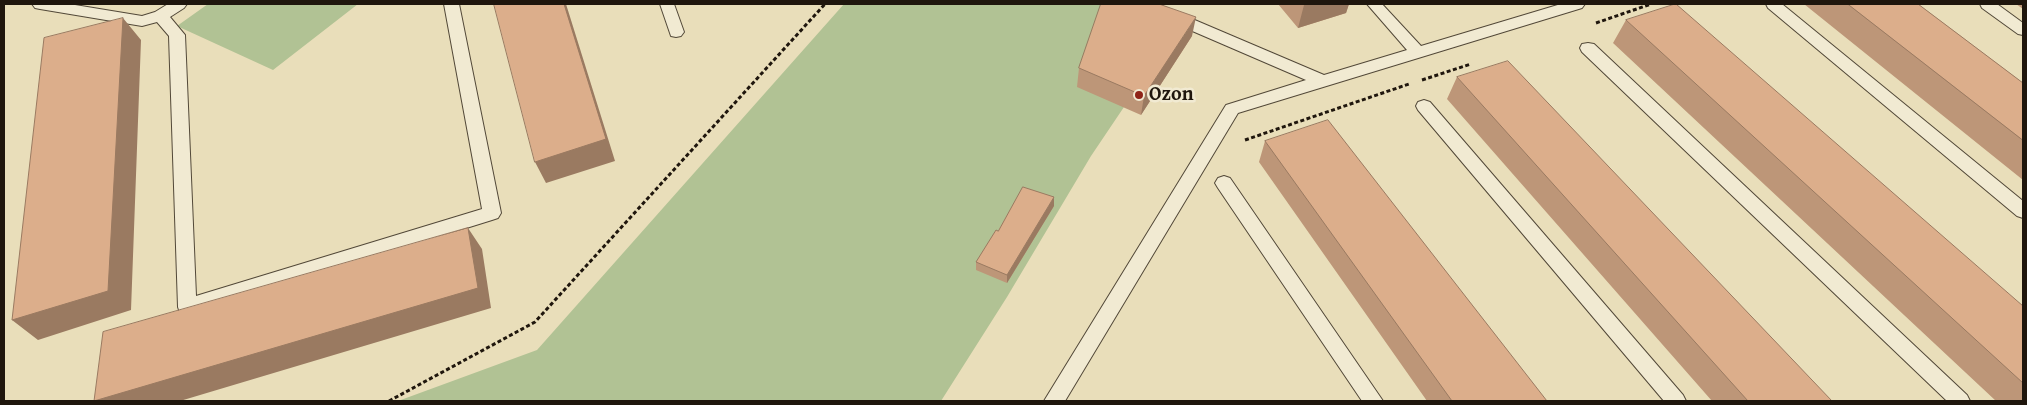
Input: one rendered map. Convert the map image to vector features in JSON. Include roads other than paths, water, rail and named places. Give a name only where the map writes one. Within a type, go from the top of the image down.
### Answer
[{"type":"lane","points":[[40,4],[142,20],[160,16],[179,4]]},
{"type":"lane","points":[[160,16],[177,35],[187,306],[492,213],[451,4]]},
{"type":"lane","points":[[667,4],[676,32]]},
{"type":"lane","points":[[1144,4],[1325,82]]},
{"type":"lane","points":[[1374,4],[1420,53]]},
{"type":"lane","points":[[1054,401],[1232,109],[1386,64],[1577,4]]},
{"type":"lane","points":[[1773,4],[2023,211]]},
{"type":"lane","points":[[1987,4],[2023,30]]},
{"type":"lane","points":[[1588,48],[1960,401]]},
{"type":"lane","points":[[1424,106],[1676,401]]},
{"type":"lane","points":[[1224,183],[1373,401]]},
{"type":"place","name":"Ozon","points":[[1139,95]]}]
